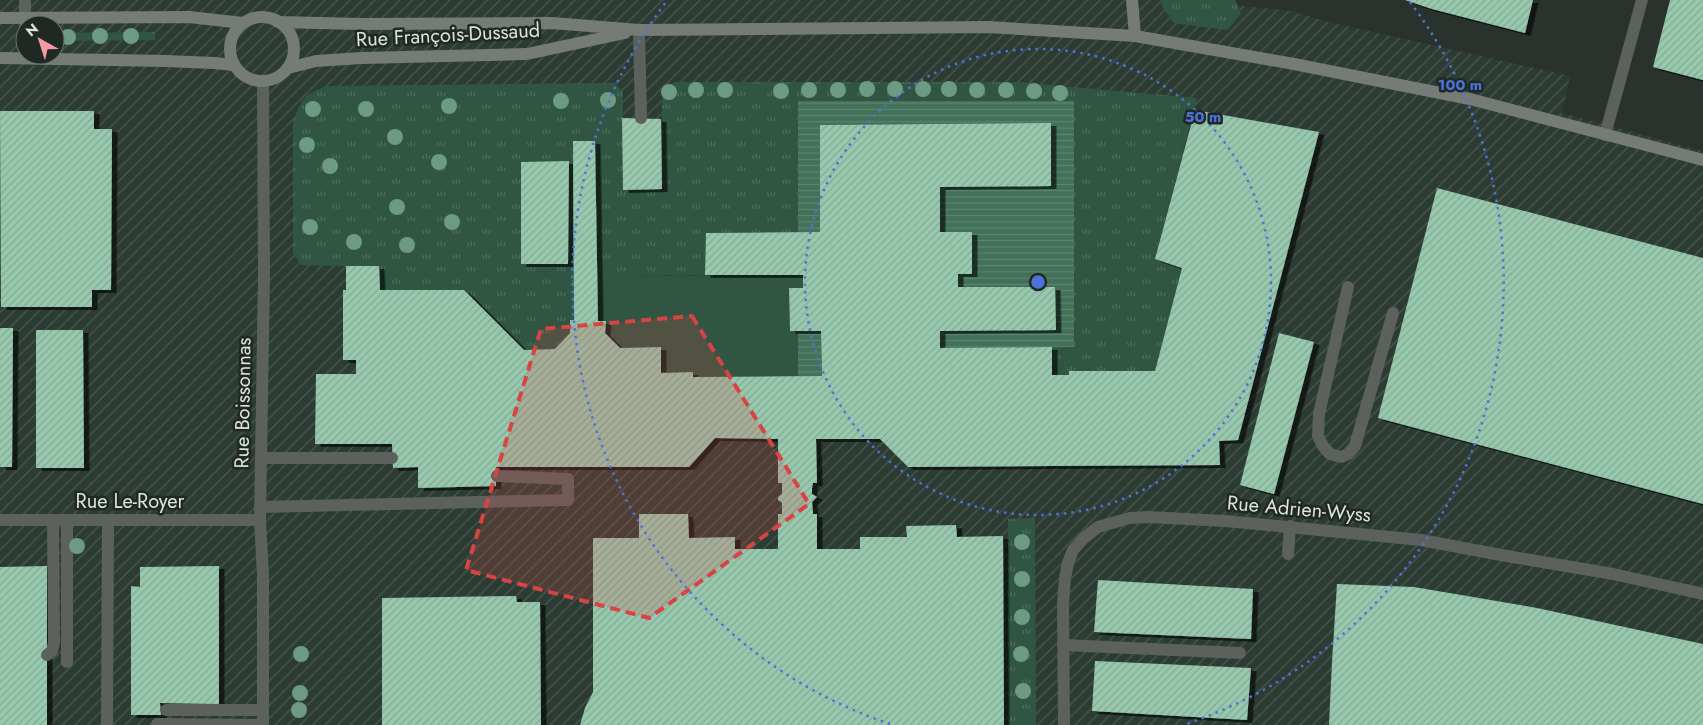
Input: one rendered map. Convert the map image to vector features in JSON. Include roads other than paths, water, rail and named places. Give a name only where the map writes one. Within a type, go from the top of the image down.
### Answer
[{"type":"main road","points":[[1132,0],[1135,36]]},
{"type":"main road","name":"Rue François-Dussaud","points":[[65,21],[189,17],[243,23],[254,18],[265,17],[278,22],[361,24],[552,23],[640,30],[988,27],[1135,36],[1294,64],[1470,99],[1703,160]]},
{"type":"main road","name":"Rue François-Dussaud","points":[[0,18],[15,20]]},
{"type":"main road","points":[[278,22],[284,25],[294,43],[294,54],[288,68]]},
{"type":"main road","points":[[243,23],[237,29],[230,44],[231,60],[244,77],[263,82]]},
{"type":"main road","name":"Rue François-Dussaud","points":[[263,82],[276,79],[288,68],[316,61],[361,58],[527,54],[640,30]]},
{"type":"main road","points":[[0,58],[15,57]]},
{"type":"main road","points":[[65,57],[234,65]]},
{"type":"street","points":[[25,0],[25,15]]},
{"type":"street","points":[[1605,135],[1642,0]]},
{"type":"street","points":[[640,30],[642,118]]},
{"type":"street","name":"Rue Boissonnas","points":[[263,82],[264,275],[260,514],[263,575],[263,725]]},
{"type":"street","points":[[1348,287],[1319,414],[1318,436],[1330,454],[1341,457],[1348,454],[1355,446],[1393,313]]},
{"type":"street","points":[[262,458],[392,458]]},
{"type":"street","name":"Rue Le-Royer","points":[[0,520],[108,520],[568,500],[568,479],[497,476]]},
{"type":"street","name":"Rue Adrien-Wyss","points":[[1064,725],[1063,605],[1068,563],[1073,550],[1084,538],[1098,528],[1130,518],[1148,517],[1290,526],[1421,540],[1613,574],[1703,594]]},
{"type":"street","points":[[47,655],[52,651],[54,642],[53,520]]},
{"type":"street","points":[[67,520],[67,662]]},
{"type":"street","points":[[107,723],[108,520]]},
{"type":"street","points":[[1288,554],[1290,526]]},
{"type":"street","points":[[1063,645],[1240,652]]},
{"type":"street","points":[[166,710],[263,710]]},
{"type":"street","points":[[157,724],[263,725]]},
{"type":"street","points":[[1064,725],[1071,725]]}]
